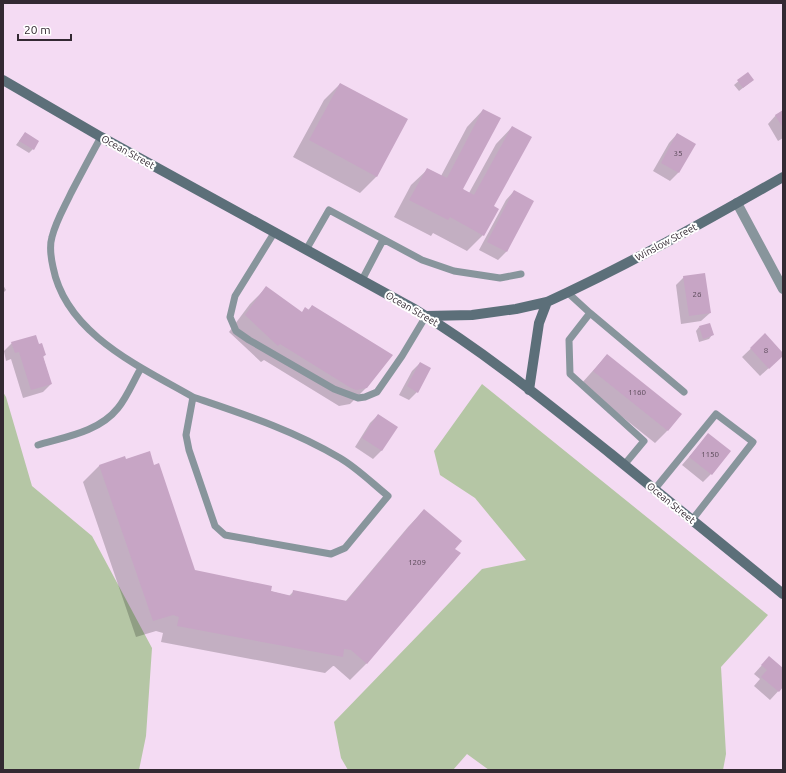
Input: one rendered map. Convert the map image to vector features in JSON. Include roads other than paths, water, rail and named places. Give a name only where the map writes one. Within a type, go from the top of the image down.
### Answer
[{"type":"main road","name":"Ocean Street","points":[[3,80],[101,137],[426,316],[462,339],[529,390],[783,594]]},
{"type":"main road","name":"Winslow Street","points":[[426,316],[472,315],[516,309],[547,302],[686,232],[783,177]]},
{"type":"main road","points":[[529,390],[539,322],[547,302]]},
{"type":"street","points":[[737,203],[783,289]]},
{"type":"lane","points":[[101,137],[56,222],[51,239],[51,257],[55,280],[66,303],[83,324],[122,357],[193,397],[274,425],[312,442],[341,459],[388,496],[345,548],[331,554],[225,535],[216,526],[189,450],[186,435],[193,397]]},
{"type":"lane","points":[[306,250],[329,210],[422,260],[454,271],[500,278],[521,274]]},
{"type":"lane","points":[[274,233],[235,296],[230,317],[236,331],[249,340],[334,389],[358,398],[377,392],[402,356],[426,316]]},
{"type":"lane","points":[[362,280],[383,240]]},
{"type":"lane","points":[[567,292],[684,392]]},
{"type":"lane","points":[[590,313],[569,340],[570,374],[644,441],[624,466]]},
{"type":"lane","points":[[38,445],[92,428],[107,420],[119,408],[141,368]]},
{"type":"lane","points":[[654,490],[716,414],[753,442],[692,520]]}]
